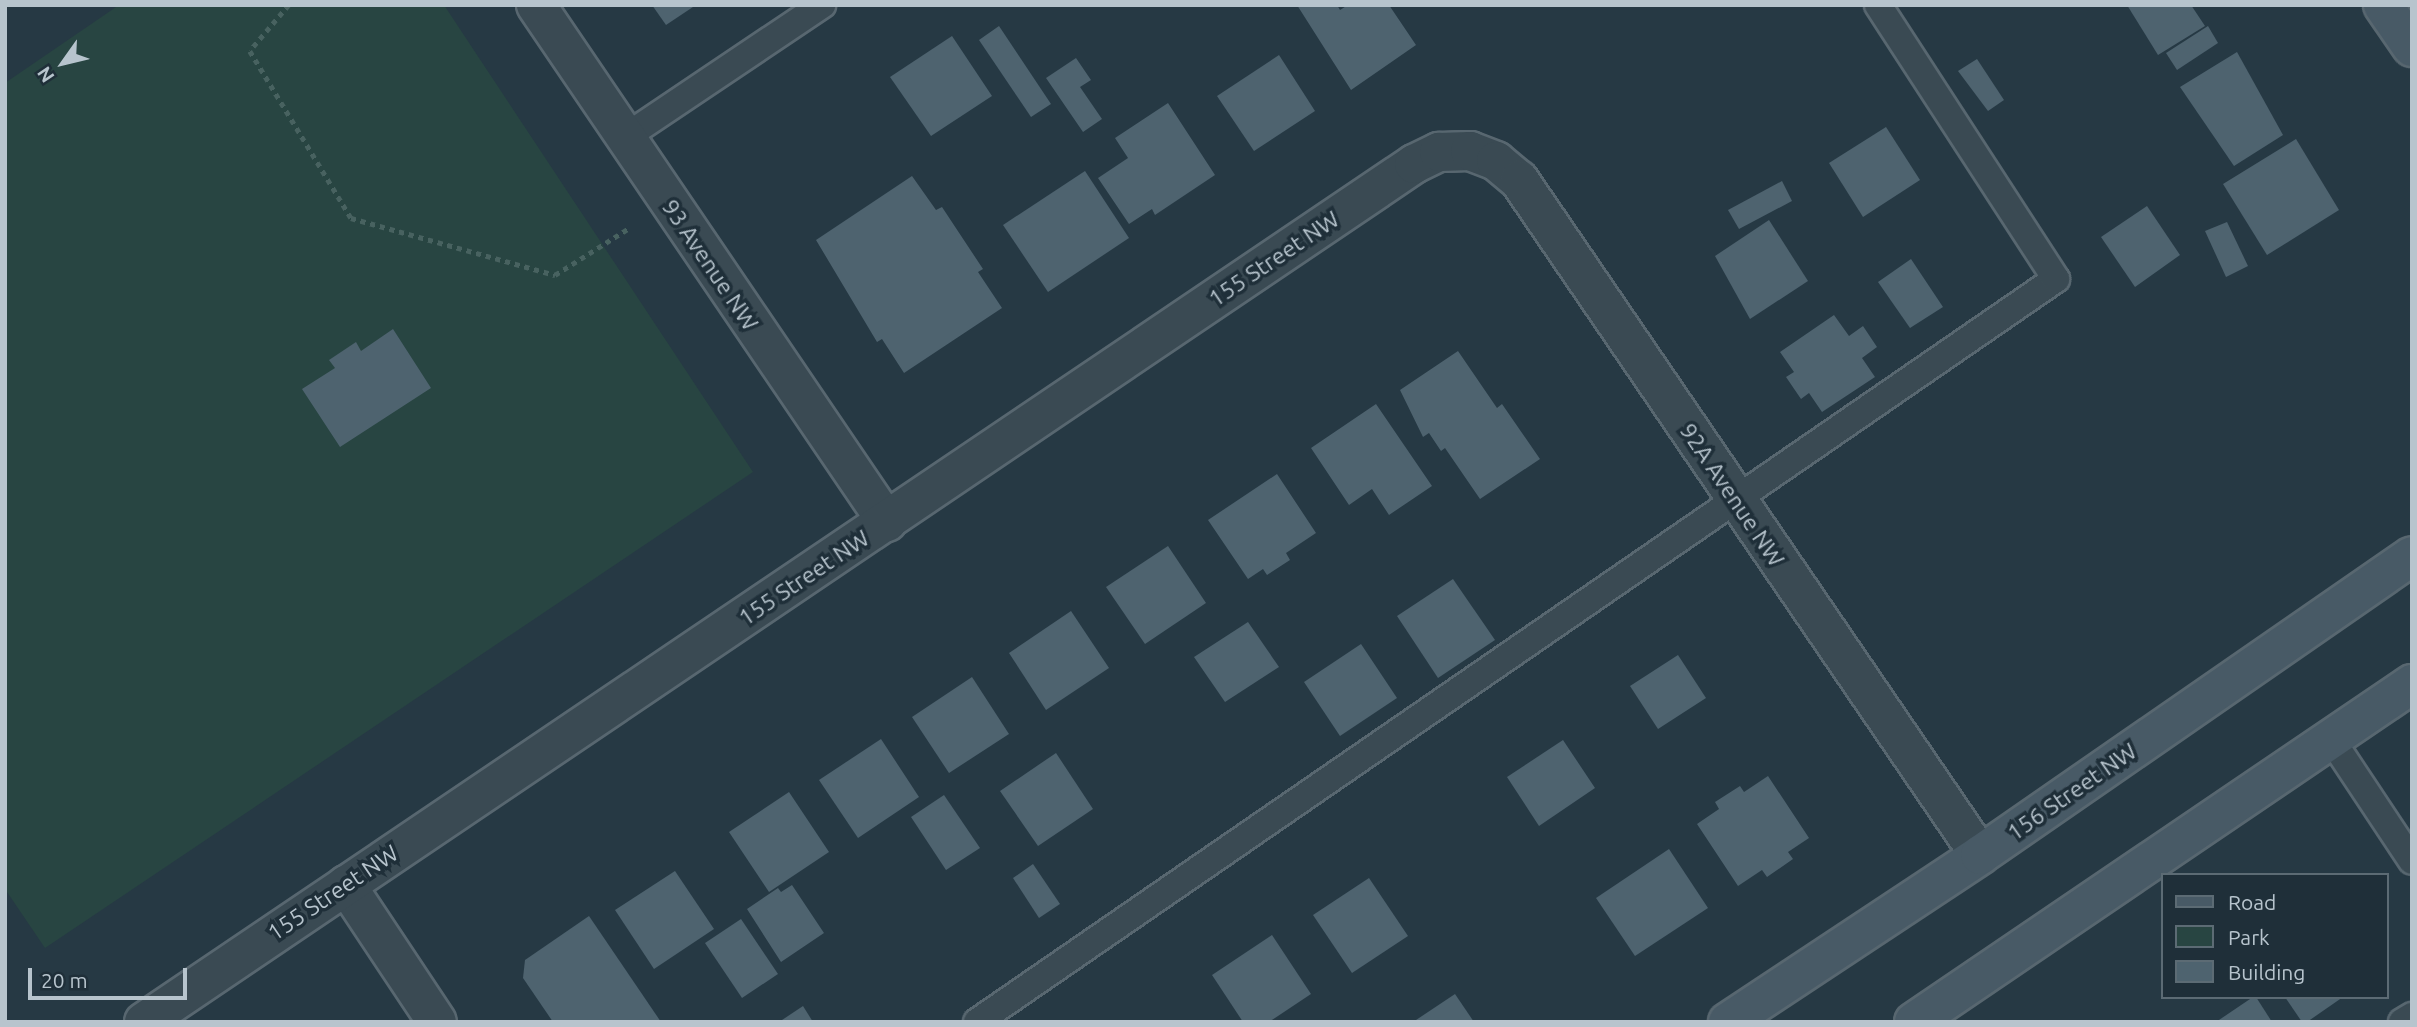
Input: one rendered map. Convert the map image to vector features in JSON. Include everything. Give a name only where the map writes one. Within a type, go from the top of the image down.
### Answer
[{"type":"main road","points":[[2384,5],[2412,47]]},
{"type":"main road","name":"156 Street NW","points":[[1728,1022],[1980,855],[2412,556]]},
{"type":"main road","points":[[1914,1022],[2412,684]]},
{"type":"street","name":"93 Avenue NW","points":[[536,5],[668,204],[887,522]]},
{"type":"street","name":"92A Avenue NW","points":[[1470,151],[1496,161],[1518,180],[1735,501],[1980,855]]},
{"type":"street","name":"155 Street NW","points":[[144,1022],[1414,164],[1439,152],[1470,151]]},
{"type":"street","points":[[346,885],[437,1022]]},
{"type":"lane","points":[[624,138],[822,5]]},
{"type":"lane","points":[[977,1022],[2056,279],[1878,5]]},
{"type":"lane","points":[[2330,739],[2412,861]]},
{"type":"lane","points":[[2402,1022],[2412,1016]]},
{"type":"path","points":[[289,5],[250,51],[351,218],[555,275],[668,204]]},
{"type":"green space","points":[[119,5],[444,5],[753,472],[45,948],[5,889],[5,83]]},
{"type":"building","points":[[652,5],[696,5],[666,25]]},
{"type":"building","points":[[1297,5],[1337,5],[1340,10],[1348,5],[1389,5],[1416,45],[1351,90]]},
{"type":"building","points":[[2127,5],[2191,5],[2205,26],[2158,55]]},
{"type":"building","points":[[999,26],[1051,104],[1031,117],[979,40]]},
{"type":"building","points":[[2208,26],[2218,43],[2177,70],[2166,53]]},
{"type":"building","points":[[952,36],[992,96],[931,136],[890,77]]},
{"type":"building","points":[[2237,52],[2283,135],[2234,166],[2180,87]]},
{"type":"building","points":[[1279,55],[1315,111],[1254,151],[1217,96]]},
{"type":"building","points":[[1076,58],[1091,80],[1080,87],[1102,119],[1083,132],[1046,78]]},
{"type":"building","points":[[1977,59],[2004,100],[1988,111],[1958,71]]},
{"type":"building","points":[[1168,103],[1215,175],[1155,215],[1152,209],[1129,224],[1098,178],[1128,158],[1115,138]]},
{"type":"building","points":[[1886,127],[1920,180],[1863,217],[1829,163]]},
{"type":"building","points":[[2296,139],[2339,210],[2267,255],[2223,184]]},
{"type":"building","points":[[1085,171],[1129,238],[1048,292],[1003,225]]},
{"type":"building","points":[[912,176],[936,210],[942,207],[983,269],[978,272],[1002,308],[904,373],[882,339],[877,342],[816,240]]},
{"type":"building","points":[[1782,181],[1792,201],[1739,229],[1728,210]]},
{"type":"building","points":[[2147,206],[2180,255],[2135,287],[2101,237]]},
{"type":"building","points":[[1769,220],[1808,281],[1750,319],[1715,256]]},
{"type":"building","points":[[2227,222],[2248,266],[2226,277],[2205,231]]},
{"type":"building","points":[[1911,259],[1943,307],[1910,328],[1878,282]]},
{"type":"building","points":[[1834,315],[1849,336],[1863,326],[1877,347],[1862,358],[1875,377],[1822,412],[1809,393],[1801,399],[1786,377],[1794,372],[1780,352]]},
{"type":"building","points":[[393,329],[431,388],[340,447],[302,389],[335,368],[329,360],[356,342],[361,351]]},
{"type":"building","points":[[1458,351],[1497,408],[1502,404],[1540,459],[1480,499],[1445,448],[1441,451],[1429,433],[1423,437],[1400,390]]},
{"type":"building","points":[[1376,404],[1432,486],[1389,515],[1372,489],[1349,505],[1311,448]]},
{"type":"building","points":[[1277,474],[1316,533],[1286,553],[1290,560],[1267,575],[1263,569],[1248,579],[1208,520]]},
{"type":"building","points":[[1168,546],[1206,603],[1145,644],[1106,587]]},
{"type":"building","points":[[1453,579],[1495,640],[1438,678],[1397,616]]},
{"type":"building","points":[[1071,611],[1109,668],[1046,710],[1009,653]]},
{"type":"building","points":[[1248,622],[1279,667],[1225,702],[1194,657]]},
{"type":"building","points":[[1361,644],[1397,698],[1340,736],[1304,682]]},
{"type":"building","points":[[1678,655],[1706,698],[1658,729],[1630,686]]},
{"type":"building","points":[[972,677],[1009,734],[949,773],[912,717]]},
{"type":"building","points":[[881,739],[919,797],[858,838],[819,780]]},
{"type":"building","points":[[1563,740],[1595,788],[1539,826],[1507,777]]},
{"type":"building","points":[[1056,753],[1093,809],[1038,846],[1000,791]]},
{"type":"building","points":[[1768,776],[1809,838],[1788,852],[1793,859],[1767,877],[1762,870],[1738,886],[1697,824],[1719,809],[1715,802],[1740,786],[1744,792]]},
{"type":"building","points":[[789,792],[829,852],[769,892],[729,832]]},
{"type":"building","points":[[944,795],[980,848],[946,870],[911,817]]},
{"type":"building","points":[[1669,849],[1708,908],[1635,956],[1596,898]]},
{"type":"building","points":[[1033,864],[1060,904],[1039,918],[1013,878]]},
{"type":"building","points":[[675,871],[714,929],[654,969],[615,910]]},
{"type":"building","points":[[1369,878],[1408,936],[1352,973],[1313,915]]},
{"type":"building","points":[[792,885],[824,933],[781,962],[747,909],[778,888],[781,892]]},
{"type":"building","points":[[589,916],[661,1022],[553,1022],[523,978],[525,960]]},
{"type":"building","points":[[741,919],[778,974],[742,998],[705,943]]},
{"type":"building","points":[[1272,935],[1311,994],[1269,1022],[1243,1022],[1212,975]]},
{"type":"building","points":[[1455,994],[1474,1022],[1413,1022]]},
{"type":"building","points":[[2250,999],[2257,999],[2272,1022],[2216,1022]]},
{"type":"building","points":[[2286,999],[2340,999],[2307,1022],[2302,1022]]},
{"type":"building","points":[[803,1006],[813,1022],[779,1022]]}]
